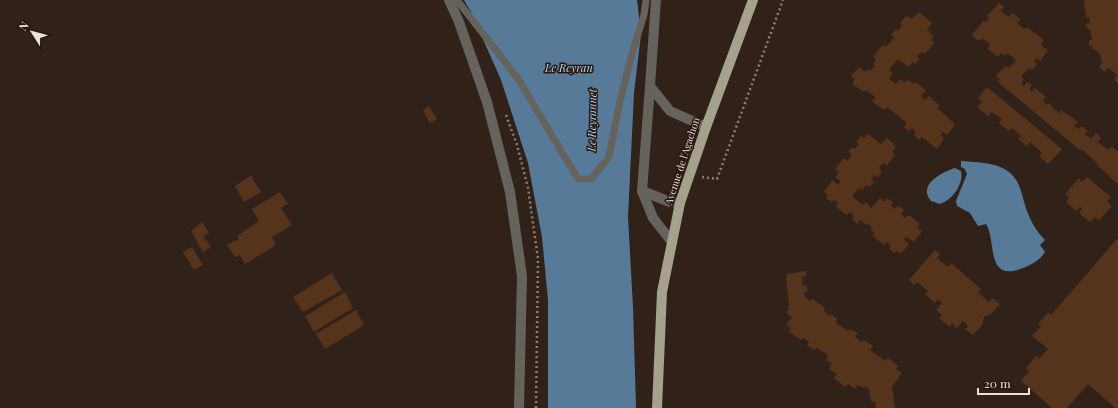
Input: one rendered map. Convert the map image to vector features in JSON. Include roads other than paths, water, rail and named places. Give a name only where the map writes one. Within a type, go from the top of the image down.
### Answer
[{"type":"main road","name":"Avenue de l'Agachon","points":[[657,408],[662,292],[680,203],[753,0]]},
{"type":"street","points":[[449,0],[459,22],[487,102],[510,192],[522,276],[519,408]]},
{"type":"street","points":[[656,0],[642,190],[653,218],[672,242]]},
{"type":"street","points":[[650,86],[670,111],[706,128]]},
{"type":"street","points":[[642,190],[670,202],[680,203]]},
{"type":"lane","points":[[457,0],[519,80],[578,179],[591,179],[609,157],[620,101],[644,15],[646,0]]},
{"type":"water","name":"Le Reyran","points":[[464,0],[637,0],[641,34],[634,93],[628,217],[633,307],[636,408],[548,408],[548,300],[542,237],[528,163],[501,80],[471,12]]},
{"type":"water","points":[[961,161],[998,166],[1006,170],[1015,179],[1021,190],[1030,219],[1045,240],[1040,245],[1045,252],[1038,260],[1026,267],[1011,271],[1003,270],[997,265],[986,224],[978,226],[970,213],[957,206],[956,201],[967,174],[965,169],[961,167]]},
{"type":"water","points":[[955,168],[961,171],[961,181],[956,191],[949,199],[940,204],[931,201],[927,195],[929,185],[938,176]]},
{"type":"water label","name":"Le Reyrannet","points":[[592,120]]}]
